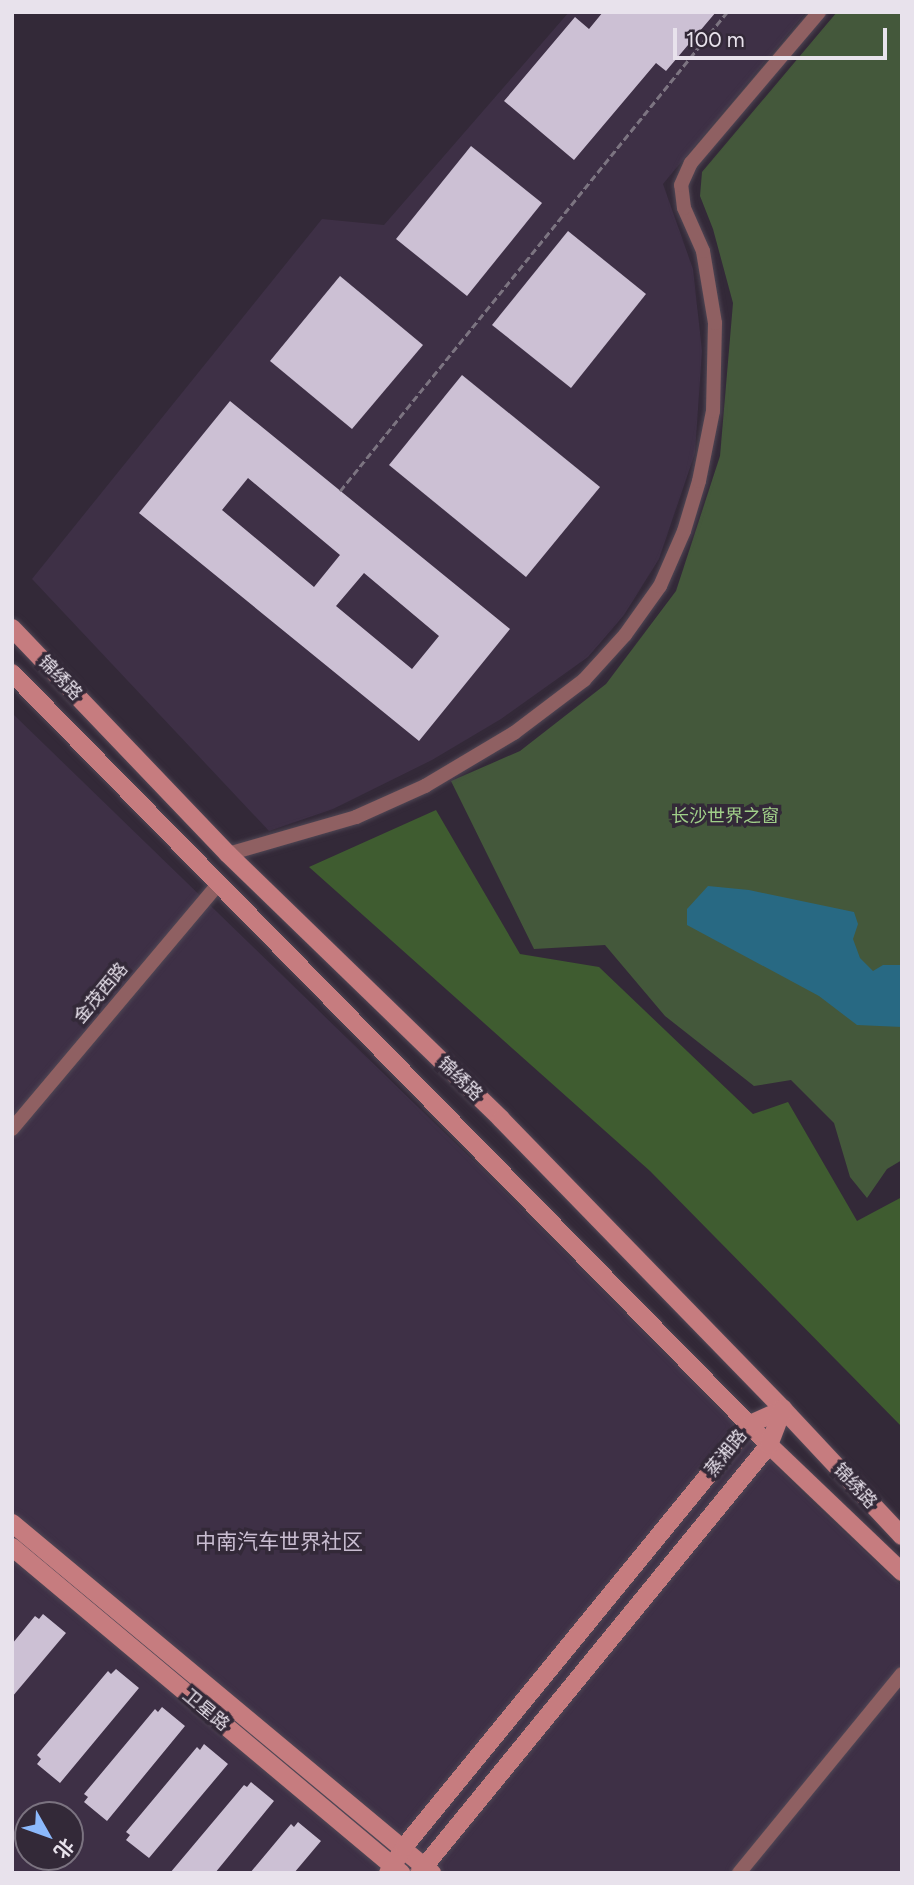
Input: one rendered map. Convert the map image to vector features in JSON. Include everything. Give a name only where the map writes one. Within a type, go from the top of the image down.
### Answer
[{"type":"main road","name":"锦绣路","points":[[12,628],[228,854],[501,1119],[783,1409],[902,1536]]},
{"type":"main road","name":"锦绣路","points":[[12,673],[769,1445],[902,1572]]},
{"type":"main road","name":"蒸湘路","points":[[394,1871],[404,1847],[750,1424],[783,1409]]},
{"type":"main road","name":"蒸湘路","points":[[425,1871],[769,1445],[783,1409]]},
{"type":"main road","points":[[12,1522],[404,1847],[425,1871]]},
{"type":"main road","name":"卫星路","points":[[12,1547],[394,1871]]},
{"type":"street","points":[[228,854],[356,817],[425,786],[514,733],[584,680],[625,635],[660,586],[684,531],[699,481],[713,411],[715,323],[703,251],[684,208],[681,185],[691,163],[818,12]]},
{"type":"street","name":"金茂西路","points":[[12,1129],[219,883]]},
{"type":"street","points":[[739,1873],[902,1674]]},
{"type":"path","points":[[340,491],[727,12]]},
{"type":"shaded area","points":[[569,12],[806,12],[663,184],[693,269],[702,351],[695,453],[659,559],[624,615],[588,657],[501,719],[432,760],[333,809],[269,831],[32,579],[322,219],[384,225]]},
{"type":"shaded area","points":[[12,713],[481,1168],[806,1496],[902,1586],[902,1873],[12,1873]]},
{"type":"green space","name":"长沙世界之窗","points":[[837,12],[902,12],[902,1160],[887,1169],[867,1198],[850,1177],[834,1123],[791,1080],[754,1086],[665,1016],[605,945],[534,949],[451,781],[520,751],[606,684],[676,591],[720,456],[733,303],[713,229],[700,196],[702,172]]},
{"type":"green space","points":[[436,810],[520,954],[599,967],[753,1114],[788,1102],[857,1221],[902,1197],[902,1427],[650,1171],[309,867]]},
{"type":"water","points":[[708,886],[749,890],[854,912],[858,924],[853,939],[860,958],[873,971],[883,965],[902,965],[902,1027],[857,1025],[819,996],[687,925],[687,909]]},
{"type":"building","points":[[603,12],[716,12],[666,71],[656,63],[574,160],[504,101],[575,17],[589,29]]},
{"type":"building","points":[[471,146],[542,203],[467,296],[396,239]]},
{"type":"building","points":[[568,231],[646,294],[571,388],[492,325]]},
{"type":"building","points":[[340,276],[423,345],[352,429],[270,361]]},
{"type":"building","points":[[462,375],[600,487],[526,577],[389,465]]},
{"type":"building","points":[[230,401],[510,629],[419,741],[139,513]],"holes":[[[248,478],[340,555],[314,587],[222,510]],[[364,573],[439,636],[412,669],[336,606]]]},
{"type":"building","points":[[43,1614],[66,1633],[12,1697],[12,1644],[35,1616],[39,1619]]},
{"type":"building","points":[[116,1669],[139,1688],[60,1783],[37,1764],[41,1759],[37,1755],[108,1671],[111,1674]]},
{"type":"building","points":[[162,1707],[185,1726],[107,1821],[84,1802],[88,1797],[84,1794],[155,1709],[158,1712]]},
{"type":"building","points":[[204,1744],[228,1764],[149,1858],[126,1840],[130,1835],[126,1832],[197,1747],[200,1750]]},
{"type":"building","points":[[251,1782],[274,1801],[215,1873],[170,1873],[244,1785],[247,1787]]},
{"type":"building","points":[[298,1822],[321,1841],[294,1873],[250,1873],[291,1824],[294,1827]]},
{"type":"district","name":"中南汽车世界社区","points":[[279,1542]]}]
